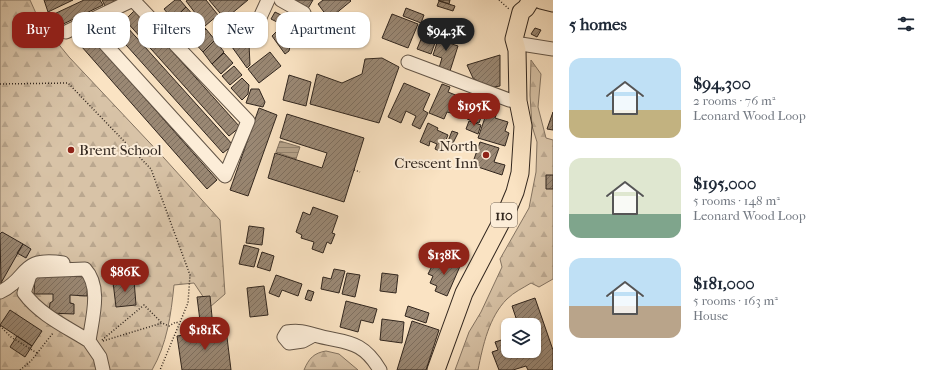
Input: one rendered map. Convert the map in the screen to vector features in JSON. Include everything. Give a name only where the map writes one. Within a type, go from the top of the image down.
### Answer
[{"type":"main road","points":[[527,5],[553,3]]},
{"type":"main road","name":"110","points":[[436,370],[464,293],[515,192],[520,173],[524,138],[518,101],[519,47],[514,39],[521,12],[527,5]]},
{"type":"street","points":[[108,12],[133,0],[248,121],[225,176],[109,48]]},
{"type":"street","points":[[263,12],[268,0]]},
{"type":"street","points":[[281,0],[302,12]]},
{"type":"street","points":[[66,32],[72,29]]},
{"type":"street","points":[[519,47],[553,49]]},
{"type":"street","points":[[408,62],[509,100],[518,101]]},
{"type":"street","points":[[0,292],[11,287],[22,272],[30,265],[44,261],[64,263],[73,268]]},
{"type":"street","points":[[94,342],[59,323],[41,310],[24,293],[30,275],[34,271],[85,268],[90,274],[95,297],[92,319],[94,342],[103,370]]},
{"type":"street","points":[[73,331],[79,331],[85,328],[92,319]]},
{"type":"street","points":[[314,334],[356,344],[367,353],[380,370]]},
{"type":"path","points":[[499,0],[527,5]]},
{"type":"path","points":[[0,84],[68,83],[151,169],[190,275],[188,303],[160,370]]},
{"type":"path","points":[[354,170],[360,172]]},
{"type":"path","points":[[94,342],[144,305],[162,323],[170,326],[176,322],[179,323]]},
{"type":"path","points":[[20,370],[37,353],[59,323]]},
{"type":"path","points":[[94,342],[162,323]]},
{"type":"path","points":[[0,327],[11,337],[37,353]]},
{"type":"green space","name":"Brent School","points":[[0,0],[30,0],[35,12],[12,12],[12,48],[62,48],[220,220],[225,294],[210,307],[194,283],[174,285],[170,318],[165,340],[152,370],[0,370]]},
{"type":"green space","points":[[531,60],[541,74],[538,107],[546,138],[553,140],[553,279],[539,287],[531,283],[507,299],[491,323],[478,370],[455,370],[469,332],[481,312],[502,267],[500,259],[529,208],[536,172],[537,142],[532,126],[530,95]]},
{"type":"green space","points":[[326,351],[339,354],[358,370],[304,370],[312,357],[318,353]]},
{"type":"shaded area","points":[[280,141],[300,147],[296,159],[276,152]]},
{"type":"building","points":[[44,0],[73,0],[48,12]]},
{"type":"building","points":[[84,0],[100,0],[103,5],[88,12],[72,12],[72,20],[64,24],[64,12],[58,12]]},
{"type":"building","points":[[102,0],[117,0],[118,3],[106,8]]},
{"type":"building","points":[[175,0],[180,0],[186,7],[181,12],[166,12],[164,9]]},
{"type":"building","points":[[206,0],[216,12],[213,12],[213,19],[205,26],[205,12],[194,12],[186,1]]},
{"type":"building","points":[[209,0],[248,0],[233,12],[219,12]]},
{"type":"building","points":[[284,0],[313,0],[306,12]]},
{"type":"building","points":[[323,0],[351,1],[338,12],[324,12],[318,4]]},
{"type":"building","points":[[438,0],[450,0],[449,4]]},
{"type":"building","points":[[439,1],[455,6],[453,11],[437,6]]},
{"type":"building","points":[[186,7],[191,12],[181,12]]},
{"type":"building","points":[[406,8],[424,15],[421,23],[403,16]]},
{"type":"building","points":[[135,10],[138,13],[138,34],[130,26],[130,15]]},
{"type":"building","points":[[275,12],[276,12],[276,22],[271,19]]},
{"type":"building","points":[[392,14],[418,24],[408,48],[382,38]]},
{"type":"building","points":[[427,25],[440,29],[431,54],[417,49]]},
{"type":"building","points":[[535,28],[541,30],[537,37],[531,34]]},
{"type":"building","points":[[206,29],[213,38],[213,42],[203,52],[199,48],[205,48]]},
{"type":"building","points":[[130,30],[138,39],[138,48],[146,48],[233,145],[223,153],[129,48],[130,48]]},
{"type":"building","points":[[276,32],[276,42],[272,36]]},
{"type":"building","points":[[440,34],[451,37],[449,43],[458,46],[450,71],[439,68],[442,58],[433,55]]},
{"type":"building","points":[[213,42],[213,48],[221,48],[224,52],[212,64],[203,52]]},
{"type":"building","points":[[83,48],[101,48],[217,180],[207,189]]},
{"type":"building","points":[[150,48],[169,48],[240,127],[229,136]]},
{"type":"building","points":[[233,48],[249,48],[250,65],[247,68]]},
{"type":"building","points":[[281,48],[290,48],[289,51],[285,54]]},
{"type":"building","points":[[270,52],[281,66],[259,83],[248,69]]},
{"type":"building","points":[[224,53],[233,63],[221,74],[212,64]]},
{"type":"building","points":[[500,55],[500,86],[488,88],[473,78],[467,65]]},
{"type":"building","points":[[382,58],[399,67],[379,123],[310,104],[317,74],[342,83],[362,74],[365,59]]},
{"type":"building","points":[[234,66],[242,75],[230,85],[222,76]]},
{"type":"building","points":[[289,75],[311,82],[306,106],[283,100]]},
{"type":"building","points":[[242,78],[249,85],[248,94],[242,100],[231,88]]},
{"type":"building","points":[[404,83],[430,94],[423,110],[428,113],[420,129],[412,125],[416,116],[406,111],[401,123],[388,117]]},
{"type":"building","points":[[442,84],[450,87],[448,92],[458,96],[451,113],[447,112],[444,119],[429,113]]},
{"type":"building","points":[[251,89],[259,89],[265,102],[263,107],[246,103]]},
{"type":"building","points":[[475,97],[487,101],[479,123],[467,119]]},
{"type":"building","points":[[490,103],[499,107],[495,118],[508,122],[505,131],[509,133],[505,146],[478,138]]},
{"type":"building","points":[[259,108],[277,115],[248,196],[230,190]]},
{"type":"building","points":[[553,112],[553,130],[547,129]]},
{"type":"building","points":[[287,114],[364,138],[344,202],[268,178],[275,153],[322,168],[327,153],[280,138]]},
{"type":"building","points":[[469,121],[481,125],[478,134],[466,129]]},
{"type":"building","points":[[428,123],[438,128],[437,130],[448,135],[441,152],[435,149],[437,144],[430,141],[429,146],[420,142]]},
{"type":"building","points":[[452,131],[458,133],[453,143],[448,141]]},
{"type":"building","name":"North Crescent Inn","points":[[480,142],[499,148],[494,162],[505,165],[502,175],[472,165]]},
{"type":"building","points":[[546,175],[553,175],[553,189],[546,189]]},
{"type":"building","points":[[313,207],[338,216],[332,233],[335,234],[331,244],[327,242],[323,253],[312,249],[314,242],[301,238],[302,235],[296,232],[303,212],[310,215]]},
{"type":"building","points":[[249,226],[264,228],[262,245],[246,243]]},
{"type":"building","points":[[2,232],[23,244],[1,283],[0,234]]},
{"type":"building","points":[[23,244],[31,249],[26,258],[17,253]]},
{"type":"building","points":[[244,245],[259,249],[254,267],[239,264]]},
{"type":"building","points":[[262,252],[274,256],[270,271],[257,267]]},
{"type":"building","points":[[451,259],[461,264],[447,296],[435,291],[437,286],[430,283],[433,276],[428,274],[434,262],[447,268]]},
{"type":"building","points":[[334,269],[345,271],[339,293],[321,289],[323,277],[331,279]]},
{"type":"building","points":[[347,273],[360,275],[355,297],[342,294]]},
{"type":"building","points":[[382,273],[398,275],[396,293],[380,291]]},
{"type":"building","points":[[35,275],[88,277],[87,296],[70,295],[70,303],[74,304],[74,314],[49,313],[50,303],[53,301],[53,294],[34,294]]},
{"type":"building","points":[[276,275],[302,284],[298,296],[282,290],[279,297],[269,293]]},
{"type":"building","points":[[134,280],[136,305],[116,307],[113,282]]},
{"type":"building","points":[[264,286],[268,315],[250,317],[247,288]]},
{"type":"building","points":[[308,290],[314,292],[311,301],[305,299]]},
{"type":"building","points":[[210,296],[213,327],[201,329],[197,297]]},
{"type":"building","points":[[535,298],[553,350],[553,370],[528,370],[526,366],[513,370],[499,370],[492,352],[498,350],[495,342],[501,340],[501,358],[541,358],[541,318],[516,318],[512,306]]},
{"type":"building","points":[[346,301],[377,309],[373,323],[361,320],[358,332],[340,327]]},
{"type":"building","points":[[408,306],[429,313],[426,323],[405,316]]},
{"type":"building","points":[[10,310],[42,331],[32,346],[0,325]]},
{"type":"building","points":[[382,319],[404,322],[402,343],[380,340]]},
{"type":"building","points":[[412,321],[439,330],[426,370],[397,370]]},
{"type":"building","points":[[226,329],[231,370],[182,370],[177,336]]},
{"type":"building","points":[[17,336],[32,346],[25,357],[10,347]]},
{"type":"place","name":"Brent School","points":[[71,150]]},
{"type":"place","name":"North Crescent Inn","points":[[486,155]]}]
